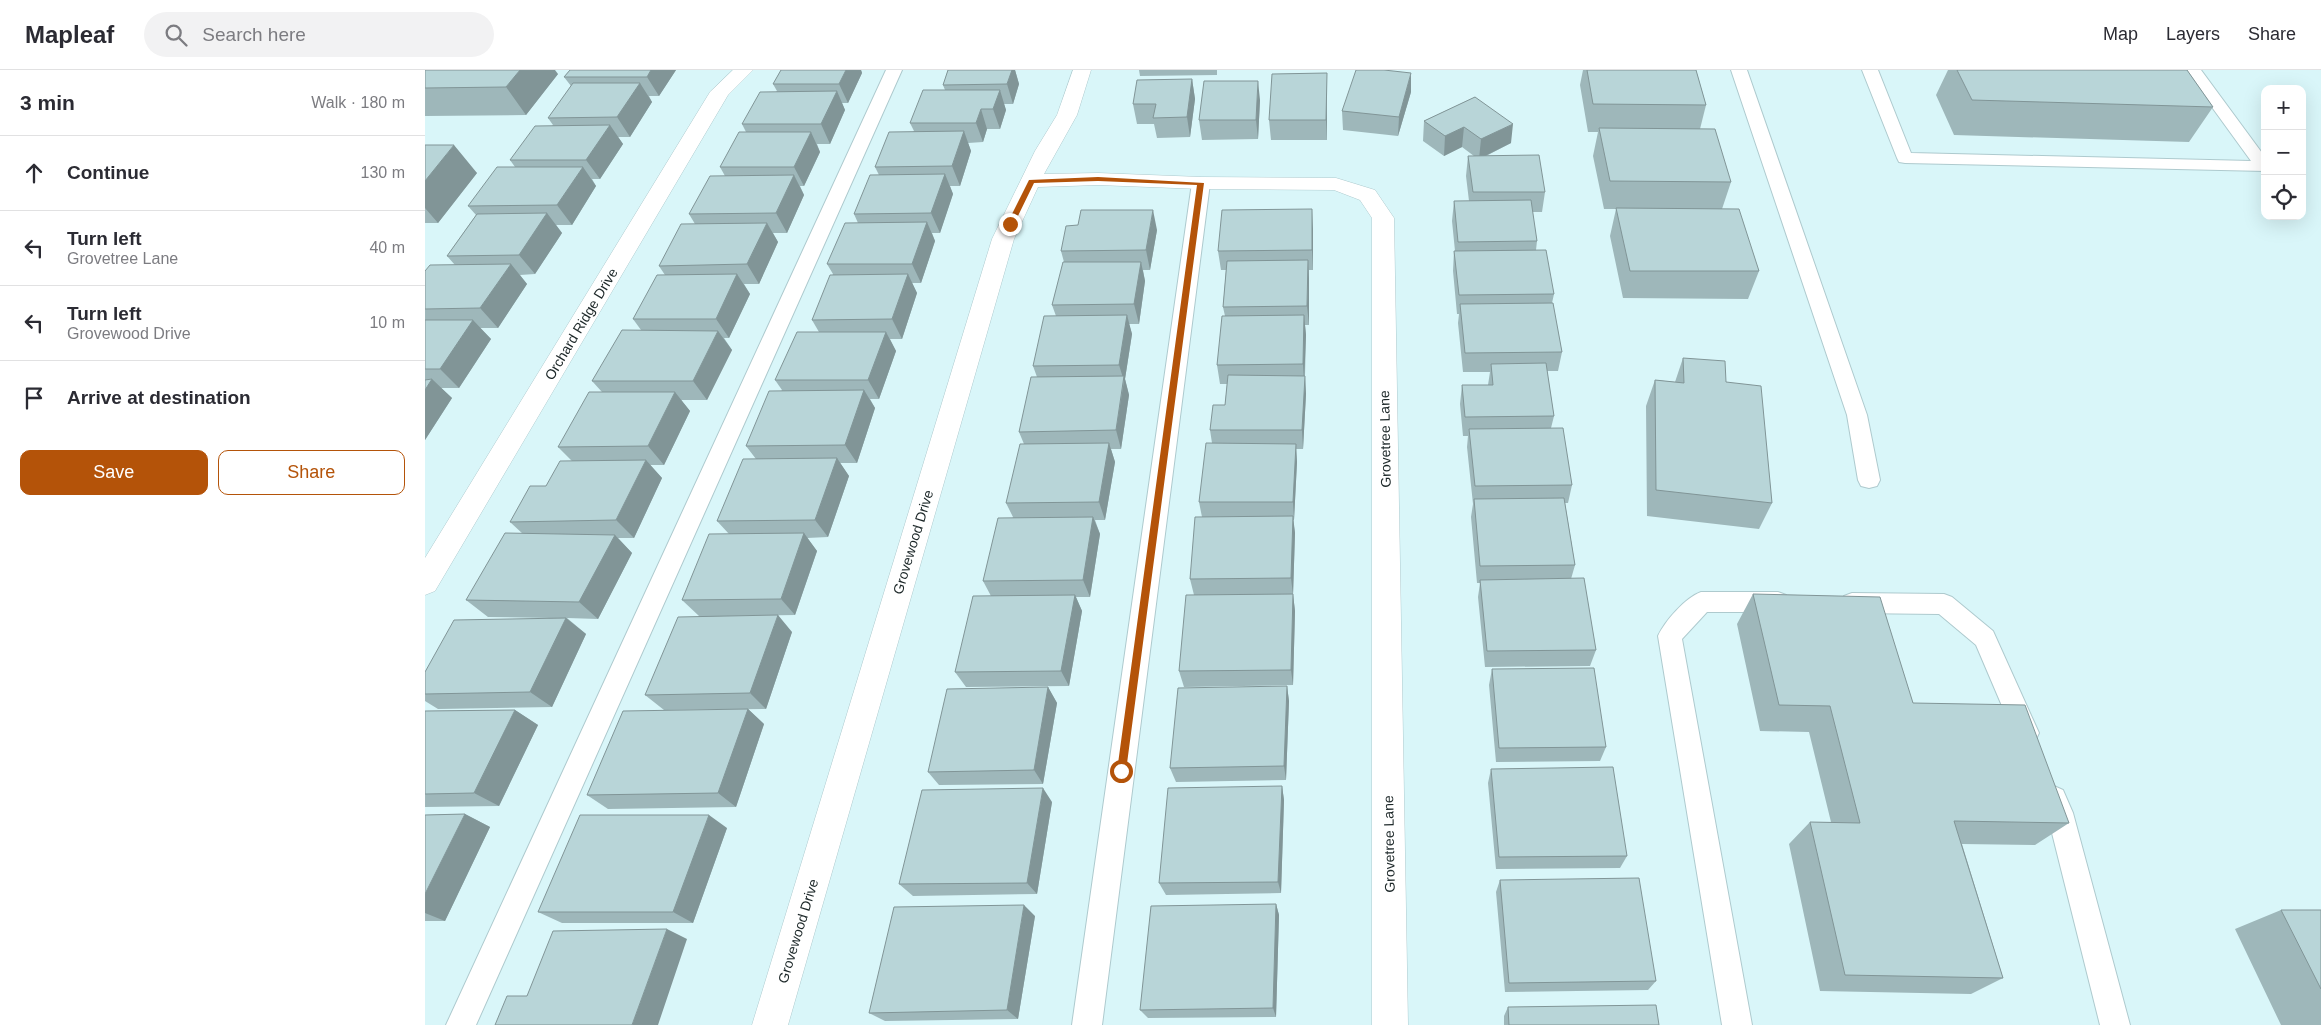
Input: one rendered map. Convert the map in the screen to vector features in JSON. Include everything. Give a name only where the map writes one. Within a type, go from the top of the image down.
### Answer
[{"type":"street","name":"Orchard Ridge Drive","points":[[425,583],[720,92],[744,70]]},
{"type":"street","name":"Grovewood Drive","points":[[770,1025],[1003,238],[1045,151],[1067,115],[1082,70]]},
{"type":"street","name":"Grovetree Lane","points":[[1031,181],[1098,179],[1201,183],[1336,184],[1368,195],[1383,218],[1390,1025]]},
{"type":"lane","points":[[461,1025],[894,70]]},
{"type":"lane","points":[[1739,70],[1857,415],[1869,480]]},
{"type":"lane","points":[[1870,70],[1905,158],[2263,166],[2193,70]]},
{"type":"lane","points":[[1087,1025],[1201,183]]},
{"type":"lane","points":[[1737,1025],[1670,636],[1701,602],[1798,603]]},
{"type":"lane","points":[[1827,603],[1943,604],[1985,638],[2034,752]]},
{"type":"lane","points":[[2045,778],[2060,813],[2115,1025]]},
{"type":"building","points":[[425,70],[520,70],[506,87],[425,88]]},
{"type":"building","points":[[570,70],[651,70],[647,77],[564,77]]},
{"type":"building","points":[[781,70],[846,70],[839,84],[773,84]]},
{"type":"building","points":[[948,70],[1012,70],[1007,84],[943,85]]},
{"type":"building","points":[[1356,70],[1384,70],[1411,73],[1399,117],[1342,111]]},
{"type":"building","points":[[1587,70],[1696,70],[1706,105],[1593,104]]},
{"type":"building","points":[[1957,70],[2187,70],[2213,107],[1972,100]]},
{"type":"building","points":[[1327,73],[1326,120],[1269,120],[1272,74]]},
{"type":"building","points":[[1192,79],[1187,117],[1153,118],[1156,104],[1133,104],[1137,80]]},
{"type":"building","points":[[1204,81],[1258,81],[1256,120],[1199,120]]},
{"type":"building","points":[[573,83],[640,83],[617,117],[548,118]]},
{"type":"building","points":[[923,90],[1000,90],[993,109],[981,109],[976,123],[910,123]]},
{"type":"building","points":[[837,91],[821,124],[742,124],[760,92]]},
{"type":"building","points":[[1475,97],[1513,124],[1481,139],[1464,127],[1445,136],[1424,121]]},
{"type":"building","points":[[610,125],[586,160],[510,160],[535,126]]},
{"type":"building","points":[[1599,128],[1715,129],[1731,182],[1610,181]]},
{"type":"building","points":[[964,131],[952,166],[875,167],[889,132]]},
{"type":"building","points":[[739,132],[811,132],[794,167],[720,167]]},
{"type":"building","points":[[425,145],[454,145],[425,181]]},
{"type":"building","points":[[1539,155],[1545,192],[1473,192],[1468,156]]},
{"type":"building","points":[[497,167],[583,167],[557,205],[468,206]]},
{"type":"building","points":[[945,174],[931,213],[854,214],[870,175]]},
{"type":"building","points":[[794,175],[776,213],[689,214],[710,176]]},
{"type":"building","points":[[1531,200],[1537,241],[1458,242],[1454,201]]},
{"type":"building","points":[[1616,208],[1739,209],[1759,271],[1630,271]]},
{"type":"building","points":[[1312,209],[1312,250],[1218,251],[1222,210]]},
{"type":"building","points":[[1081,210],[1153,210],[1146,250],[1061,251],[1066,226],[1078,225]]},
{"type":"building","points":[[547,213],[519,255],[447,256],[477,214]]},
{"type":"building","points":[[927,222],[912,264],[827,264],[845,223]]},
{"type":"building","points":[[767,223],[747,264],[659,266],[681,224]]},
{"type":"building","points":[[1546,250],[1554,294],[1459,295],[1454,251]]},
{"type":"building","points":[[1308,260],[1307,306],[1223,307],[1227,261]]},
{"type":"building","points":[[1063,262],[1141,262],[1134,304],[1052,305]]},
{"type":"building","points":[[511,264],[480,308],[425,309],[425,271],[430,265]]},
{"type":"building","points":[[737,274],[716,319],[633,319],[657,275]]},
{"type":"building","points":[[908,274],[892,319],[812,320],[830,275]]},
{"type":"building","points":[[1553,303],[1562,352],[1465,353],[1460,304]]},
{"type":"building","points":[[1127,315],[1119,365],[1033,366],[1044,316]]},
{"type":"building","points":[[1304,315],[1303,364],[1217,365],[1222,316]]},
{"type":"building","points":[[425,320],[473,320],[440,369],[425,369]]},
{"type":"building","points":[[622,330],[718,331],[693,381],[592,381]]},
{"type":"building","points":[[797,332],[886,332],[868,380],[775,380]]},
{"type":"building","points":[[1683,358],[1725,361],[1726,382],[1761,386],[1772,503],[1656,490],[1655,380],[1684,383]]},
{"type":"building","points":[[1546,363],[1554,416],[1465,417],[1462,385],[1493,385],[1491,364]]},
{"type":"building","points":[[1228,375],[1305,376],[1302,430],[1210,430],[1213,405],[1225,405]]},
{"type":"building","points":[[1124,376],[1116,430],[1019,432],[1031,377]]},
{"type":"building","points":[[432,379],[425,390],[425,380]]},
{"type":"building","points":[[864,390],[845,445],[746,446],[769,391]]},
{"type":"building","points":[[589,392],[675,392],[648,446],[558,447]]},
{"type":"building","points":[[1563,428],[1572,485],[1475,486],[1469,429]]},
{"type":"building","points":[[1109,443],[1099,502],[1006,503],[1020,444]]},
{"type":"building","points":[[1206,443],[1296,444],[1293,502],[1199,502]]},
{"type":"building","points":[[837,458],[815,520],[717,521],[743,459]]},
{"type":"building","points":[[646,460],[616,520],[510,522],[530,486],[546,486],[560,461]]},
{"type":"building","points":[[1564,498],[1575,565],[1480,566],[1474,499]]},
{"type":"building","points":[[1293,516],[1291,578],[1190,579],[1195,517]]},
{"type":"building","points":[[1093,517],[1083,580],[983,581],[998,518]]},
{"type":"building","points":[[505,533],[615,535],[579,602],[466,600]]},
{"type":"building","points":[[804,533],[781,599],[682,600],[709,534]]},
{"type":"building","points":[[1584,578],[1596,650],[1487,651],[1480,580]]},
{"type":"building","points":[[1293,594],[1291,670],[1179,671],[1186,595]]},
{"type":"building","points":[[1753,594],[1880,597],[1913,703],[2025,705],[2069,823],[1954,821],[2003,978],[1845,975],[1810,822],[1860,823],[1830,706],[1779,705]]},
{"type":"building","points":[[1075,595],[1061,671],[955,672],[973,596]]},
{"type":"building","points":[[778,615],[750,693],[645,695],[678,617]]},
{"type":"building","points":[[566,618],[530,692],[425,694],[425,672],[454,620]]},
{"type":"building","points":[[1594,668],[1606,747],[1499,748],[1492,669]]},
{"type":"building","points":[[1287,686],[1284,766],[1170,768],[1178,688]]},
{"type":"building","points":[[1048,687],[1034,770],[928,772],[947,689]]},
{"type":"building","points":[[748,709],[718,793],[587,795],[623,711]]},
{"type":"building","points":[[515,710],[474,793],[425,794],[425,711]]},
{"type":"building","points":[[1613,767],[1627,856],[1499,857],[1491,769]]},
{"type":"building","points":[[1282,786],[1278,882],[1159,883],[1168,788]]},
{"type":"building","points":[[1043,788],[1027,883],[899,884],[922,790]]},
{"type":"building","points":[[465,814],[425,894],[425,815]]},
{"type":"building","points":[[580,815],[709,815],[673,912],[538,912]]},
{"type":"building","points":[[1639,878],[1656,981],[1509,983],[1500,880]]},
{"type":"building","points":[[1276,904],[1273,1008],[1140,1010],[1151,906]]},
{"type":"building","points":[[1024,905],[1007,1010],[869,1013],[894,907]]},
{"type":"building","points":[[2281,910],[2321,910],[2321,989]]},
{"type":"building","points":[[667,929],[632,1025],[495,1025],[507,996],[527,996],[553,931]]},
{"type":"building","points":[[1656,1005],[1659,1025],[1509,1025],[1508,1007]]},
{"type":"route","points":[[1010,224],[1031,181],[1098,179],[1201,183],[1121,771]]}]
